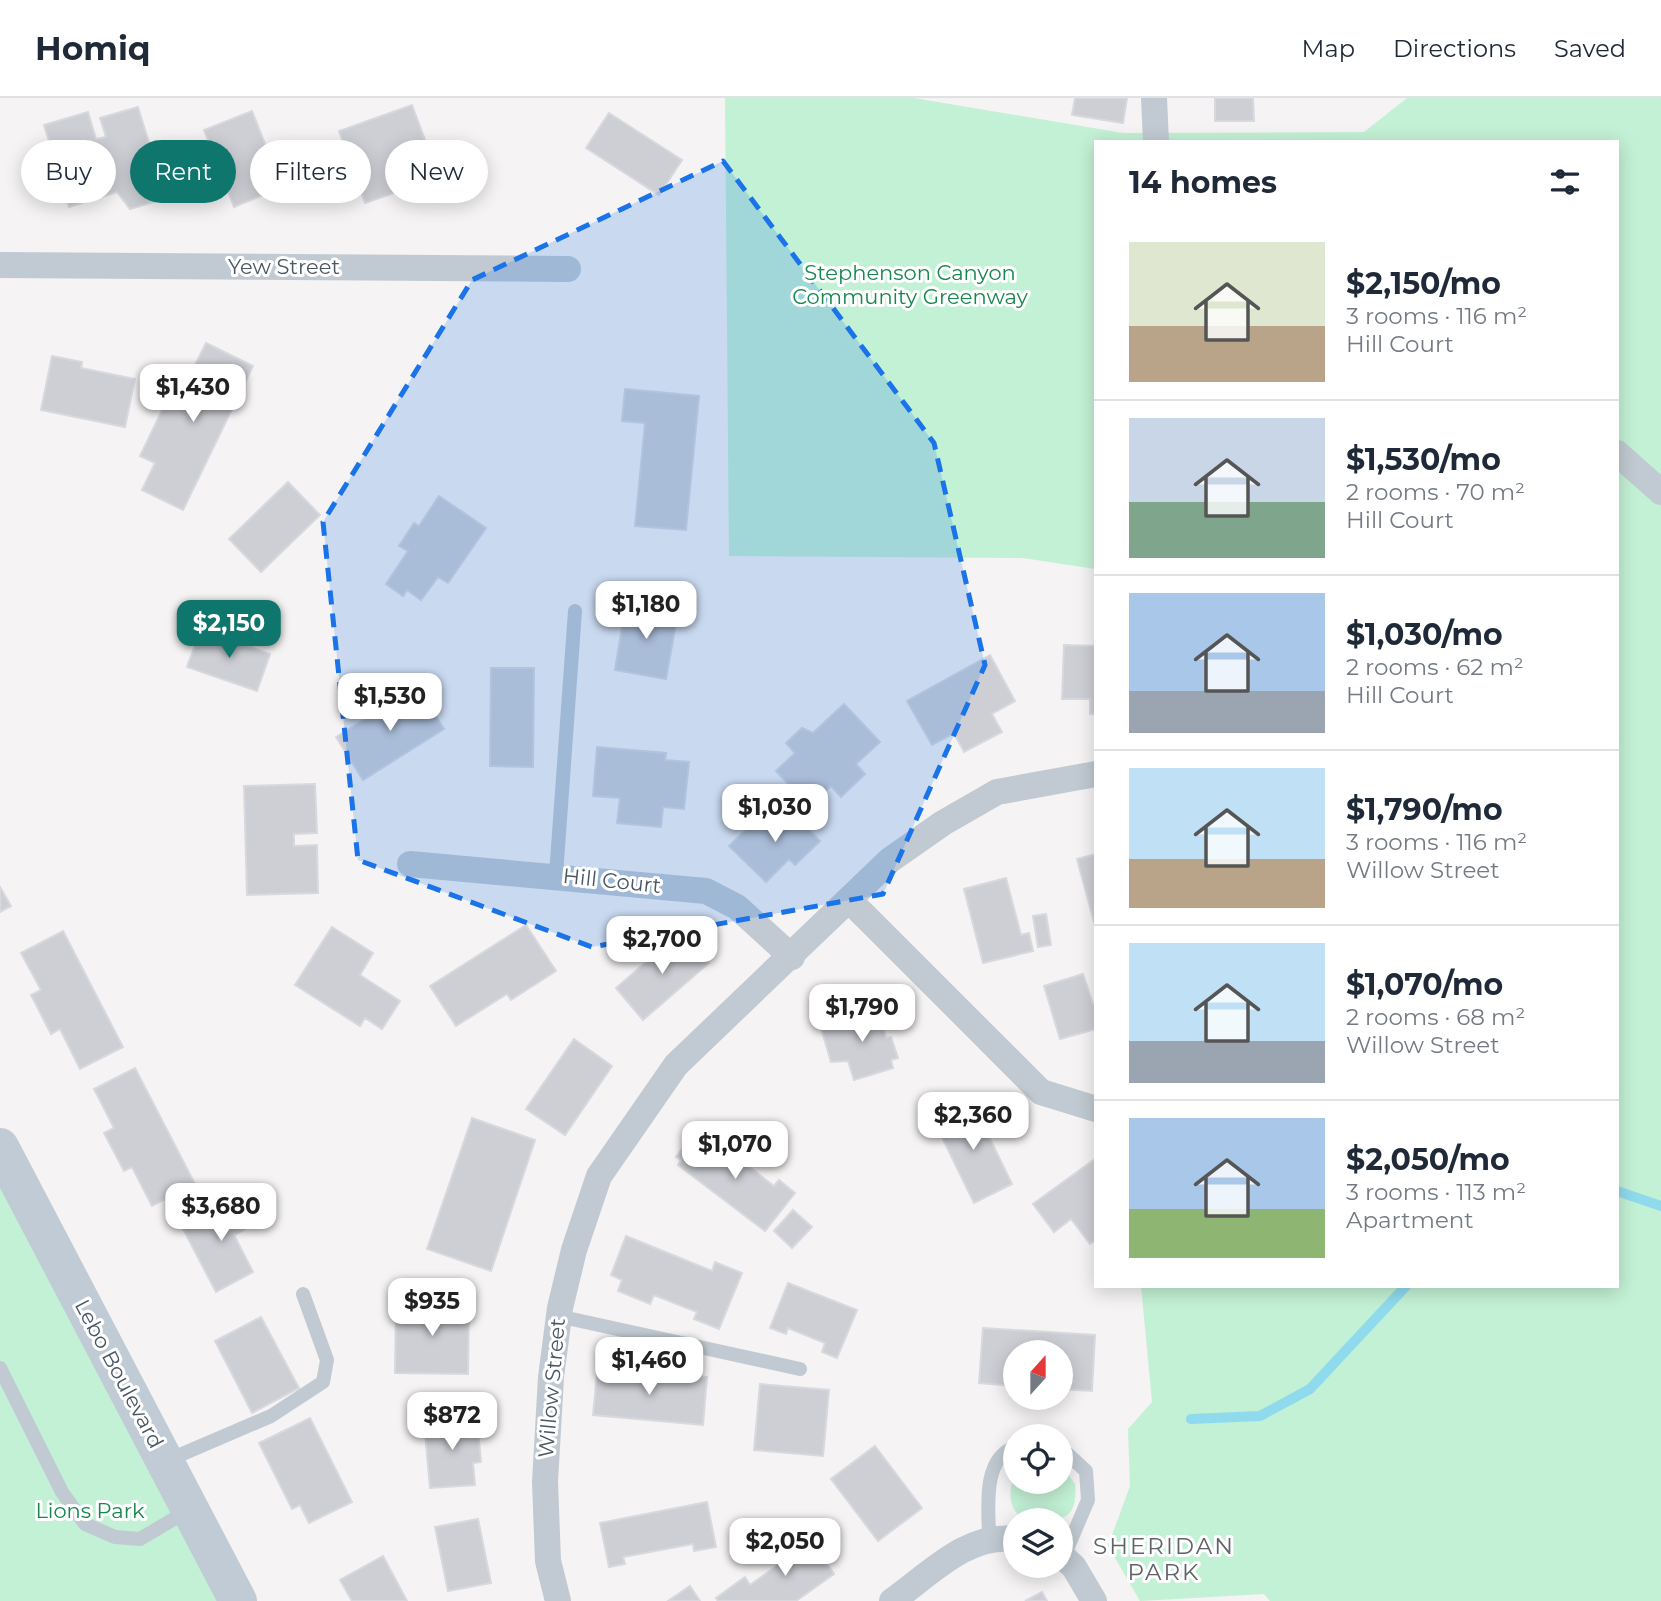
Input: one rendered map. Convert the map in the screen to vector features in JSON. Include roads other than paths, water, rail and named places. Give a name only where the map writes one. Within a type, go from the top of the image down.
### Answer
[{"type":"main road","name":"Lebo Boulevard","points":[[0,1147],[238,1601]]},
{"type":"street","points":[[1154,98],[1156,140]]},
{"type":"street","name":"Yew Street","points":[[0,265],[568,269]]},
{"type":"street","points":[[1619,455],[1661,492]]},
{"type":"street","name":"Willow Street","points":[[558,1601],[548,1561],[545,1482],[558,1317],[574,1250],[599,1176],[677,1065],[890,860],[943,823],[998,792],[1094,774]]},
{"type":"street","name":"Hill Court","points":[[410,864],[556,875],[706,891],[737,907],[792,957]]},
{"type":"street","points":[[850,901],[1041,1092],[1094,1108]]},
{"type":"street","points":[[892,1601],[972,1544],[1002,1538]]},
{"type":"street","points":[[1073,1571],[1094,1601]]},
{"type":"lane","points":[[556,875],[575,611]]},
{"type":"lane","points":[[165,1461],[271,1416],[323,1382],[327,1360],[303,1294]]},
{"type":"lane","points":[[558,1317],[800,1369]]},
{"type":"lane","points":[[0,1368],[62,1492],[85,1524],[115,1537],[140,1539],[190,1509]]},
{"type":"lane","points":[[1002,1538],[988,1491],[994,1468],[1003,1457]]},
{"type":"lane","points":[[1073,1459],[1086,1471],[1088,1500],[1073,1532]]},
{"type":"waterway","points":[[1619,1192],[1661,1206]]},
{"type":"waterway","points":[[1191,1419],[1260,1416],[1310,1389],[1404,1288]]},
{"type":"district","name":"SHERIDAN PARK","points":[[1164,1559]]},
{"type":"park label","name":"Stephenson Canyon Community Greenway","points":[[910,285]]},
{"type":"park label","name":"Lions Park","points":[[90,1511]]}]
